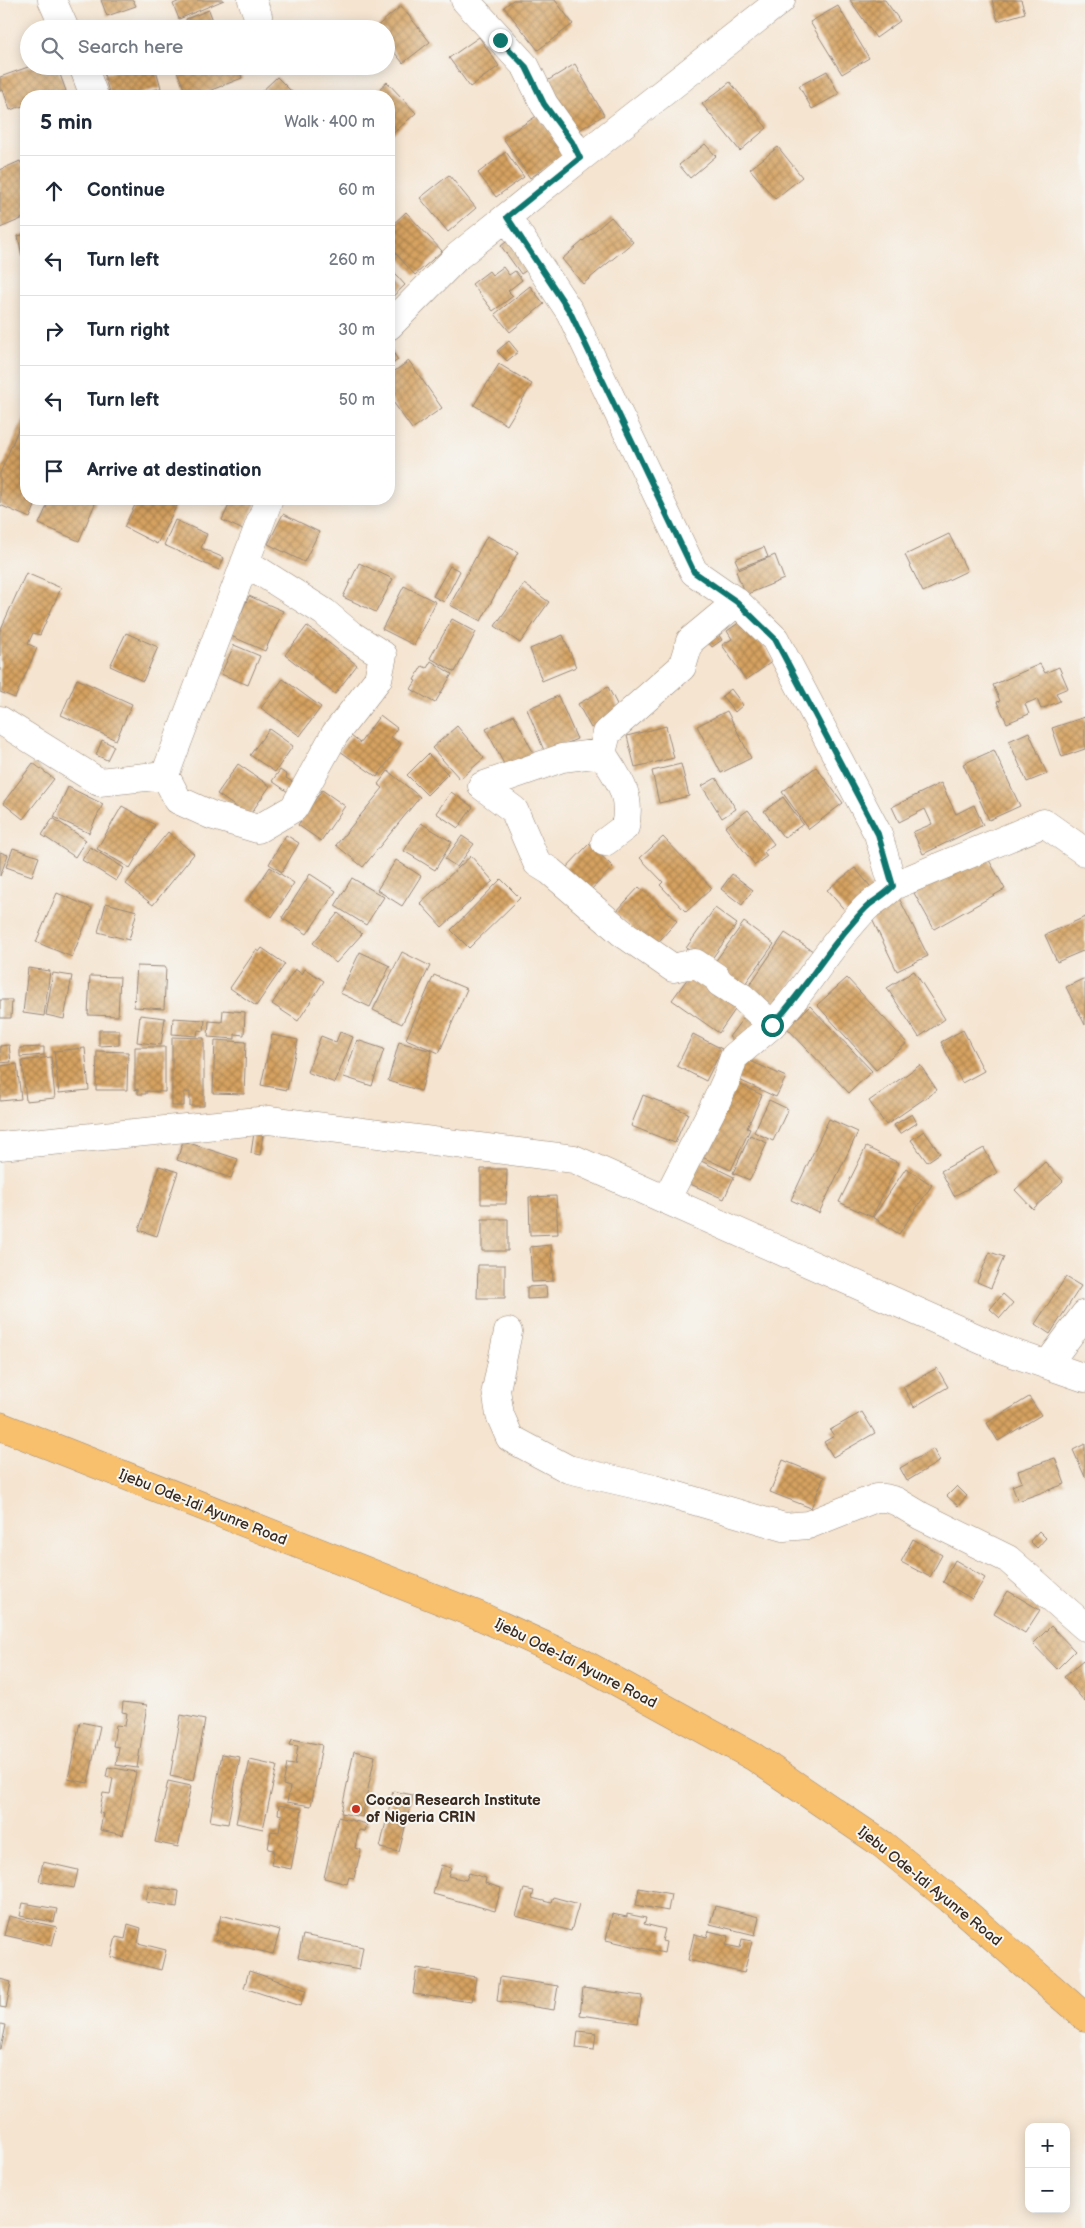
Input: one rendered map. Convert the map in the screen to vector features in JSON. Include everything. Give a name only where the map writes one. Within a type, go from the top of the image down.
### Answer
[{"type":"main road","name":"Ijebu Ode-Idi Ayunre Road","points":[[0,1426],[480,1616],[550,1647],[607,1676],[754,1756],[882,1844],[1085,2017]]},
{"type":"street","points":[[52,0],[61,20]]},
{"type":"street","points":[[465,0],[526,67],[544,104],[572,142],[580,158]]},
{"type":"street","points":[[395,320],[458,256],[781,0]]},
{"type":"street","points":[[86,75],[92,90]]},
{"type":"street","points":[[507,217],[570,312],[694,572],[737,602],[775,639],[878,834],[893,886]]},
{"type":"street","points":[[245,562],[324,612],[350,634],[384,655],[378,679],[335,734],[294,808],[258,830],[211,815],[178,800],[165,774],[266,505]]},
{"type":"street","points":[[605,842],[625,827],[628,811],[625,788],[602,753],[607,733],[682,667],[690,641],[737,602]]},
{"type":"street","points":[[0,720],[99,782],[165,774]]},
{"type":"street","points":[[602,753],[562,758],[482,786],[514,810],[540,867],[550,871],[621,932],[673,968],[696,963],[716,977],[720,983],[742,997],[772,1025]]},
{"type":"street","points":[[666,1200],[728,1078],[734,1057],[772,1025],[800,993],[827,953],[869,905],[884,896],[893,886],[1044,823],[1085,852]]},
{"type":"street","points":[[0,1146],[269,1120],[574,1159],[1004,1350],[1085,1378]]},
{"type":"street","points":[[1047,1365],[1085,1314]]},
{"type":"street","points":[[508,1332],[496,1390],[500,1415],[510,1438],[568,1469],[654,1489],[784,1527],[808,1525],[876,1498],[896,1500],[921,1516],[1008,1559],[1085,1628]]},
{"type":"building","points":[[101,0],[133,0],[136,6],[107,16]]},
{"type":"building","points":[[182,0],[224,0],[179,19],[173,4]]},
{"type":"building","points":[[513,0],[555,0],[573,24],[538,50],[504,7]]},
{"type":"building","points":[[850,0],[885,0],[900,21],[876,38]]},
{"type":"building","points":[[992,0],[1021,0],[1025,13],[998,21]]},
{"type":"building","points":[[401,6],[430,42],[403,63],[395,53],[395,20],[384,20]]},
{"type":"building","points":[[838,6],[869,58],[842,74],[810,22]]},
{"type":"building","points":[[209,10],[213,20],[186,20]]},
{"type":"building","points":[[479,37],[499,66],[470,87],[449,58]]},
{"type":"building","points":[[575,64],[604,115],[576,132],[547,81]]},
{"type":"building","points":[[20,70],[20,75],[60,75],[66,90],[20,90],[20,107],[10,110],[3,90],[0,91],[0,77]]},
{"type":"building","points":[[827,71],[839,94],[812,109],[799,86]]},
{"type":"building","points":[[104,75],[157,75],[161,88],[153,90],[108,90]]},
{"type":"building","points":[[179,75],[241,75],[242,78],[211,90],[185,90]]},
{"type":"building","points":[[277,77],[290,90],[263,90]]},
{"type":"building","points":[[387,82],[394,90],[378,90]]},
{"type":"building","points":[[730,82],[767,128],[740,151],[702,104]]},
{"type":"building","points":[[395,91],[416,113],[395,132]]},
{"type":"building","points":[[538,115],[565,155],[530,178],[503,138]]},
{"type":"building","points":[[705,144],[716,156],[690,178],[679,165]]},
{"type":"building","points":[[778,147],[802,177],[775,199],[750,169]]},
{"type":"building","points":[[506,152],[524,177],[496,197],[478,173]]},
{"type":"building","points":[[20,161],[20,220],[0,228],[0,170]]},
{"type":"building","points":[[449,175],[476,208],[448,232],[420,198]]},
{"type":"building","points":[[406,212],[442,251],[415,275],[395,253],[395,222]]},
{"type":"building","points":[[611,217],[633,242],[583,284],[562,259]]},
{"type":"building","points":[[511,238],[531,267],[521,274],[501,246]]},
{"type":"building","points":[[503,267],[509,275],[515,271],[522,280],[508,291],[513,296],[493,311],[472,284],[489,271],[492,275]]},
{"type":"building","points":[[395,274],[405,285],[395,294]]},
{"type":"building","points":[[530,286],[544,304],[510,332],[495,314]]},
{"type":"building","points":[[509,341],[518,352],[507,361],[497,351]]},
{"type":"building","points":[[409,361],[442,408],[412,429],[395,405],[395,371]]},
{"type":"building","points":[[499,364],[532,384],[507,425],[474,405]]},
{"type":"building","points":[[20,425],[20,505],[35,505],[30,518],[0,505],[0,473]]},
{"type":"building","points":[[47,505],[94,505],[79,541],[39,524]]},
{"type":"building","points":[[135,505],[177,505],[157,544],[124,527]]},
{"type":"building","points":[[229,505],[255,505],[243,530],[222,520]]},
{"type":"building","points":[[283,514],[319,532],[304,562],[268,544]]},
{"type":"building","points":[[175,520],[207,534],[201,548],[224,558],[219,570],[164,545]]},
{"type":"building","points":[[949,534],[967,571],[923,592],[905,555]]},
{"type":"building","points":[[487,536],[518,552],[481,621],[450,605]]},
{"type":"building","points":[[764,547],[768,557],[739,568],[735,559]]},
{"type":"building","points":[[775,555],[784,579],[745,595],[736,571]]},
{"type":"building","points":[[359,563],[393,579],[376,612],[343,597]]},
{"type":"building","points":[[450,566],[460,571],[444,602],[433,596]]},
{"type":"building","points":[[26,573],[61,588],[40,635],[33,633],[28,644],[37,648],[15,698],[0,692],[0,631]]},
{"type":"building","points":[[524,584],[549,602],[520,643],[495,626]]},
{"type":"building","points":[[404,586],[436,602],[414,645],[382,629]]},
{"type":"building","points":[[249,596],[283,611],[265,651],[231,636]]},
{"type":"building","points":[[452,619],[476,632],[455,672],[430,658]]},
{"type":"building","points":[[740,622],[744,629],[749,625],[773,661],[746,680],[722,645],[732,639],[727,631]]},
{"type":"building","points":[[307,626],[357,665],[335,694],[285,655]]},
{"type":"building","points":[[716,631],[722,640],[712,647],[706,639]]},
{"type":"building","points":[[126,633],[158,647],[143,681],[110,666]]},
{"type":"building","points":[[563,635],[576,667],[542,681],[530,649]]},
{"type":"building","points":[[234,645],[260,656],[248,685],[221,674]]},
{"type":"building","points":[[431,661],[452,674],[435,703],[411,689],[422,666],[427,668]]},
{"type":"building","points":[[1040,664],[1045,673],[1059,667],[1068,688],[1056,693],[1060,701],[1041,709],[1037,699],[1025,704],[1029,714],[1007,723],[997,702],[1000,701],[993,685]]},
{"type":"building","points":[[77,679],[132,704],[116,740],[61,715]]},
{"type":"building","points":[[283,679],[321,707],[300,736],[261,708]]},
{"type":"building","points":[[608,687],[621,712],[591,728],[578,704]]},
{"type":"building","points":[[731,689],[743,705],[735,712],[722,696]]},
{"type":"building","points":[[558,696],[577,739],[545,753],[527,709]]},
{"type":"building","points":[[727,711],[751,758],[721,773],[697,726]]},
{"type":"building","points":[[380,715],[397,728],[391,737],[401,744],[377,777],[340,751],[351,736],[360,743]]},
{"type":"building","points":[[514,715],[534,754],[506,768],[486,729]]},
{"type":"building","points":[[1085,717],[1085,749],[1062,757],[1052,728]]},
{"type":"building","points":[[457,726],[484,758],[460,779],[432,748]]},
{"type":"building","points":[[666,726],[674,758],[635,767],[627,736]]},
{"type":"building","points":[[269,729],[293,746],[275,772],[250,755]]},
{"type":"building","points":[[1029,732],[1047,774],[1027,782],[1009,741]]},
{"type":"building","points":[[102,740],[114,746],[107,760],[96,755]]},
{"type":"building","points":[[994,750],[1020,806],[989,820],[963,764]]},
{"type":"building","points":[[428,754],[448,774],[427,795],[407,775]]},
{"type":"building","points":[[33,763],[54,779],[23,819],[3,803]]},
{"type":"building","points":[[238,764],[270,786],[249,816],[217,794]]},
{"type":"building","points":[[681,764],[689,796],[659,803],[652,771]]},
{"type":"building","points":[[816,767],[843,803],[809,829],[782,792]]},
{"type":"building","points":[[280,770],[287,775],[286,778],[294,783],[288,792],[272,781]]},
{"type":"building","points":[[388,771],[420,797],[363,867],[336,845],[383,788],[378,784]]},
{"type":"building","points":[[716,778],[736,809],[722,818],[702,786]]},
{"type":"building","points":[[941,783],[956,814],[974,805],[983,825],[923,854],[913,832],[932,824],[925,809],[899,822],[892,807]]},
{"type":"building","points":[[68,787],[103,804],[89,833],[54,817]]},
{"type":"building","points":[[322,790],[345,806],[321,841],[298,825]]},
{"type":"building","points":[[451,792],[473,807],[458,828],[436,813]]},
{"type":"building","points":[[783,797],[803,824],[784,838],[764,811]]},
{"type":"building","points":[[122,806],[155,825],[130,868],[97,849]]},
{"type":"building","points":[[748,810],[774,844],[764,852],[767,856],[755,865],[725,827]]},
{"type":"building","points":[[53,818],[86,840],[75,857],[42,835]]},
{"type":"building","points":[[421,823],[452,842],[435,870],[404,851]]},
{"type":"building","points":[[168,832],[194,854],[153,905],[126,884]]},
{"type":"building","points":[[286,835],[299,843],[282,872],[269,864]]},
{"type":"building","points":[[462,836],[474,844],[457,867],[445,859]]},
{"type":"building","points":[[663,837],[712,888],[686,912],[660,885],[663,882],[640,858]]},
{"type":"building","points":[[589,844],[613,867],[586,895],[562,872]]},
{"type":"building","points":[[90,847],[124,868],[116,881],[82,860]]},
{"type":"building","points":[[13,848],[39,857],[32,876],[6,867]]},
{"type":"building","points":[[0,852],[8,855],[0,876]]},
{"type":"building","points":[[985,853],[1005,889],[934,929],[914,893]]},
{"type":"building","points":[[471,856],[493,881],[442,927],[420,903]]},
{"type":"building","points":[[396,860],[421,876],[402,906],[377,890]]},
{"type":"building","points":[[270,867],[294,883],[272,917],[248,900]]},
{"type":"building","points":[[855,868],[876,893],[849,915],[827,890]]},
{"type":"building","points":[[310,874],[336,891],[307,934],[282,918]]},
{"type":"building","points":[[732,874],[753,890],[742,905],[721,889]]},
{"type":"building","points":[[352,878],[384,897],[366,925],[335,906]]},
{"type":"building","points":[[501,879],[520,898],[469,948],[451,930]]},
{"type":"building","points":[[639,887],[677,921],[654,947],[615,913]]},
{"type":"building","points":[[57,893],[92,908],[72,957],[36,942]]},
{"type":"building","points":[[899,898],[928,956],[897,971],[869,913]]},
{"type":"building","points":[[106,903],[137,911],[129,940],[98,932]]},
{"type":"building","points":[[715,908],[737,924],[708,964],[686,948]]},
{"type":"building","points":[[338,913],[362,934],[336,963],[313,943]]},
{"type":"building","points":[[1085,917],[1085,950],[1057,962],[1045,935]]},
{"type":"building","points":[[744,922],[774,944],[742,988],[712,966]]},
{"type":"building","points":[[785,933],[813,951],[775,1008],[747,989]]},
{"type":"building","points":[[262,948],[285,964],[256,1006],[230,988],[256,950],[259,952]]},
{"type":"building","points":[[360,952],[390,966],[370,1007],[340,993]]},
{"type":"building","points":[[402,952],[430,966],[402,1024],[373,1010]]},
{"type":"building","points":[[137,966],[166,967],[164,1009],[134,1007]]},
{"type":"building","points":[[28,968],[50,971],[44,1016],[23,1013]]},
{"type":"building","points":[[295,969],[302,974],[305,969],[324,981],[298,1021],[272,1004]]},
{"type":"building","points":[[693,971],[739,1004],[719,1033],[672,1000]]},
{"type":"building","points":[[914,971],[945,1019],[919,1037],[887,988]]},
{"type":"building","points":[[53,973],[72,976],[64,1019],[46,1015]]},
{"type":"building","points":[[434,975],[467,989],[439,1053],[406,1039]]},
{"type":"building","points":[[90,976],[120,977],[118,1016],[88,1015]]},
{"type":"building","points":[[847,978],[907,1043],[876,1070],[817,1005]]},
{"type":"building","points":[[1085,978],[1085,1025],[1066,987]]},
{"type":"building","points":[[0,1000],[12,1000],[11,1018],[0,1018]]},
{"type":"building","points":[[810,1006],[872,1071],[849,1093],[787,1028]]},
{"type":"building","points":[[223,1010],[245,1012],[244,1035],[235,1034],[235,1039],[208,1037],[209,1021],[222,1022]]},
{"type":"building","points":[[747,1013],[759,1022],[741,1045],[729,1037]]},
{"type":"building","points":[[140,1015],[165,1018],[161,1045],[137,1042]]},
{"type":"building","points":[[173,1018],[205,1020],[204,1031],[198,1030],[197,1036],[172,1034]]},
{"type":"building","points":[[99,1030],[119,1030],[119,1045],[99,1046]]},
{"type":"building","points":[[963,1030],[984,1071],[962,1083],[941,1042]]},
{"type":"building","points":[[340,1032],[353,1037],[335,1083],[307,1072],[321,1036],[336,1042]]},
{"type":"building","points":[[693,1034],[722,1049],[706,1081],[677,1066]]},
{"type":"building","points":[[272,1035],[298,1040],[287,1090],[261,1085]]},
{"type":"building","points":[[172,1037],[204,1038],[204,1106],[190,1106],[190,1092],[184,1092],[184,1106],[172,1106]]},
{"type":"building","points":[[215,1040],[246,1042],[244,1094],[213,1093]]},
{"type":"building","points":[[357,1040],[384,1049],[372,1086],[344,1077]]},
{"type":"building","points":[[399,1042],[432,1051],[421,1091],[388,1081]]},
{"type":"building","points":[[9,1045],[11,1062],[0,1063],[0,1046]]},
{"type":"building","points":[[44,1047],[44,1055],[20,1057],[20,1048]]},
{"type":"building","points":[[135,1047],[165,1047],[165,1092],[146,1091],[146,1094],[138,1094],[138,1089],[135,1090]]},
{"type":"building","points":[[85,1048],[89,1090],[59,1093],[54,1051]]},
{"type":"building","points":[[97,1051],[128,1052],[127,1090],[96,1090]]},
{"type":"building","points":[[51,1057],[55,1098],[26,1101],[22,1061]]},
{"type":"building","points":[[746,1059],[786,1077],[776,1097],[737,1079]]},
{"type":"building","points":[[17,1064],[21,1099],[0,1101],[0,1066]]},
{"type":"building","points":[[920,1065],[937,1090],[886,1125],[869,1101]]},
{"type":"building","points":[[737,1083],[762,1095],[747,1128],[750,1129],[731,1170],[702,1157]]},
{"type":"building","points":[[643,1095],[688,1113],[675,1143],[631,1126]]},
{"type":"building","points":[[769,1100],[788,1109],[773,1141],[754,1132]]},
{"type":"building","points":[[912,1114],[917,1123],[900,1134],[894,1125]]},
{"type":"building","points":[[829,1119],[858,1132],[819,1213],[791,1200]]},
{"type":"building","points":[[924,1131],[940,1153],[927,1162],[911,1140]]},
{"type":"building","points":[[254,1133],[263,1134],[260,1155],[251,1153]]},
{"type":"building","points":[[750,1135],[767,1143],[750,1180],[733,1173]]},
{"type":"building","points":[[183,1141],[238,1159],[231,1178],[177,1160]]},
{"type":"building","points":[[866,1147],[899,1163],[872,1217],[839,1202]]},
{"type":"building","points":[[984,1148],[997,1173],[954,1196],[941,1171]]},
{"type":"building","points":[[699,1160],[734,1177],[724,1199],[688,1183]]},
{"type":"building","points":[[1045,1162],[1063,1181],[1033,1209],[1015,1190]]},
{"type":"building","points":[[159,1166],[178,1172],[157,1236],[139,1230]]},
{"type":"building","points":[[906,1168],[932,1185],[899,1234],[873,1217]]},
{"type":"building","points":[[481,1169],[507,1169],[506,1204],[481,1204]]},
{"type":"building","points":[[556,1196],[558,1234],[530,1235],[529,1197]]},
{"type":"building","points":[[482,1219],[508,1219],[508,1251],[482,1251]]},
{"type":"building","points":[[551,1245],[553,1281],[532,1282],[530,1247]]},
{"type":"building","points":[[990,1252],[1004,1257],[991,1288],[977,1282]]},
{"type":"building","points":[[478,1265],[505,1265],[505,1298],[477,1298]]},
{"type":"building","points":[[1066,1277],[1081,1286],[1050,1334],[1035,1324]]},
{"type":"building","points":[[546,1286],[547,1298],[527,1299],[527,1287]]},
{"type":"building","points":[[1003,1294],[1013,1303],[1000,1318],[990,1309]]},
{"type":"building","points":[[937,1368],[948,1387],[914,1407],[903,1387]]},
{"type":"building","points":[[1029,1397],[1041,1415],[998,1441],[987,1423]]},
{"type":"building","points":[[862,1412],[875,1433],[833,1457],[824,1442],[834,1436],[830,1430]]},
{"type":"building","points":[[1085,1444],[1085,1477],[1073,1450]]},
{"type":"building","points":[[933,1449],[940,1461],[907,1481],[900,1468]]},
{"type":"building","points":[[1055,1458],[1065,1484],[1018,1501],[1012,1486],[1022,1482],[1018,1471]]},
{"type":"building","points":[[783,1460],[824,1477],[811,1508],[770,1492]]},
{"type":"building","points":[[957,1486],[967,1496],[958,1506],[947,1496]]},
{"type":"building","points":[[1039,1531],[1046,1538],[1037,1548],[1030,1541]]},
{"type":"building","points":[[913,1539],[942,1555],[930,1577],[901,1562]]},
{"type":"building","points":[[955,1560],[985,1578],[972,1599],[943,1582]]},
{"type":"building","points":[[1008,1591],[1040,1610],[1025,1633],[994,1614]]},
{"type":"building","points":[[1051,1626],[1075,1651],[1057,1669],[1033,1644]]},
{"type":"building","points":[[1083,1661],[1085,1664],[1085,1702],[1064,1677]]},
{"type":"building","points":[[123,1702],[147,1705],[137,1768],[116,1765],[119,1747],[113,1746],[116,1725],[125,1726],[127,1713],[122,1712]]},
{"type":"building","points":[[181,1715],[205,1720],[194,1781],[170,1776]]},
{"type":"building","points":[[80,1722],[100,1726],[88,1783],[68,1779]]},
{"type":"building","points":[[292,1739],[322,1745],[311,1806],[287,1802],[290,1787],[283,1785],[287,1764],[295,1765],[298,1746],[290,1745]]},
{"type":"building","points":[[354,1751],[375,1756],[362,1817],[341,1813]]},
{"type":"building","points":[[222,1754],[240,1757],[228,1824],[210,1821]]},
{"type":"building","points":[[250,1760],[277,1766],[263,1829],[236,1823]]},
{"type":"building","points":[[108,1767],[136,1772],[123,1835],[100,1830],[103,1814],[99,1813],[103,1793],[110,1794],[113,1778],[106,1777]]},
{"type":"building","points":[[168,1781],[191,1786],[178,1847],[155,1842]]},
{"type":"building","points":[[393,1791],[413,1795],[399,1852],[380,1848]]},
{"type":"building","points":[[279,1805],[302,1809],[291,1869],[271,1865],[274,1850],[268,1849],[271,1831],[279,1832],[282,1815],[278,1814]]},
{"type":"building","points":[[338,1817],[367,1824],[365,1831],[359,1830],[355,1848],[361,1850],[354,1878],[349,1877],[347,1884],[324,1878]]},
{"type":"building","points":[[43,1862],[78,1870],[74,1888],[39,1881]]},
{"type":"building","points":[[441,1865],[451,1868],[448,1876],[466,1880],[469,1873],[486,1878],[485,1883],[501,1888],[495,1911],[433,1894]]},
{"type":"building","points":[[149,1886],[179,1891],[177,1907],[146,1902]]},
{"type":"building","points":[[639,1888],[671,1894],[668,1911],[636,1905]]},
{"type":"building","points":[[524,1889],[534,1891],[532,1898],[551,1903],[553,1897],[579,1904],[571,1931],[516,1916]]},
{"type":"building","points":[[23,1903],[57,1909],[54,1922],[20,1916]]},
{"type":"building","points":[[715,1906],[759,1917],[755,1935],[710,1924]]},
{"type":"building","points":[[612,1914],[627,1917],[627,1914],[646,1918],[644,1924],[665,1929],[662,1941],[666,1942],[664,1953],[606,1940]]},
{"type":"building","points":[[221,1915],[280,1930],[273,1954],[215,1940]]},
{"type":"building","points":[[9,1916],[57,1927],[52,1946],[4,1935]]},
{"type":"building","points":[[128,1924],[141,1928],[138,1943],[166,1950],[161,1970],[111,1957],[116,1937],[125,1939]]},
{"type":"building","points":[[709,1931],[729,1936],[726,1945],[740,1948],[742,1939],[752,1941],[744,1973],[688,1960],[694,1934],[707,1937]]},
{"type":"building","points":[[303,1935],[363,1947],[359,1970],[298,1958]]},
{"type":"building","points":[[417,1968],[476,1977],[472,2002],[413,1994]]},
{"type":"building","points":[[249,1971],[306,1990],[300,2006],[244,1988]]},
{"type":"building","points":[[500,1977],[558,1986],[554,2010],[497,2001]]},
{"type":"building","points":[[0,1979],[11,1982],[6,2008],[0,2007]]},
{"type":"building","points":[[583,1988],[642,1996],[638,2023],[580,2015]]},
{"type":"building","points":[[0,2024],[6,2025],[1,2049],[0,2049]]},
{"type":"building","points":[[578,2031],[596,2033],[594,2050],[576,2048]]},
{"type":"place","name":"Cocoa Research Institute of Nigeria CRIN","points":[[356,1809]]},
{"type":"route","points":[[500,40],[526,67],[544,104],[572,142],[580,158],[507,217],[570,312],[694,572],[737,602],[775,639],[878,834],[893,886],[884,896],[869,905],[849,926],[827,953],[805,986],[772,1025]]}]
